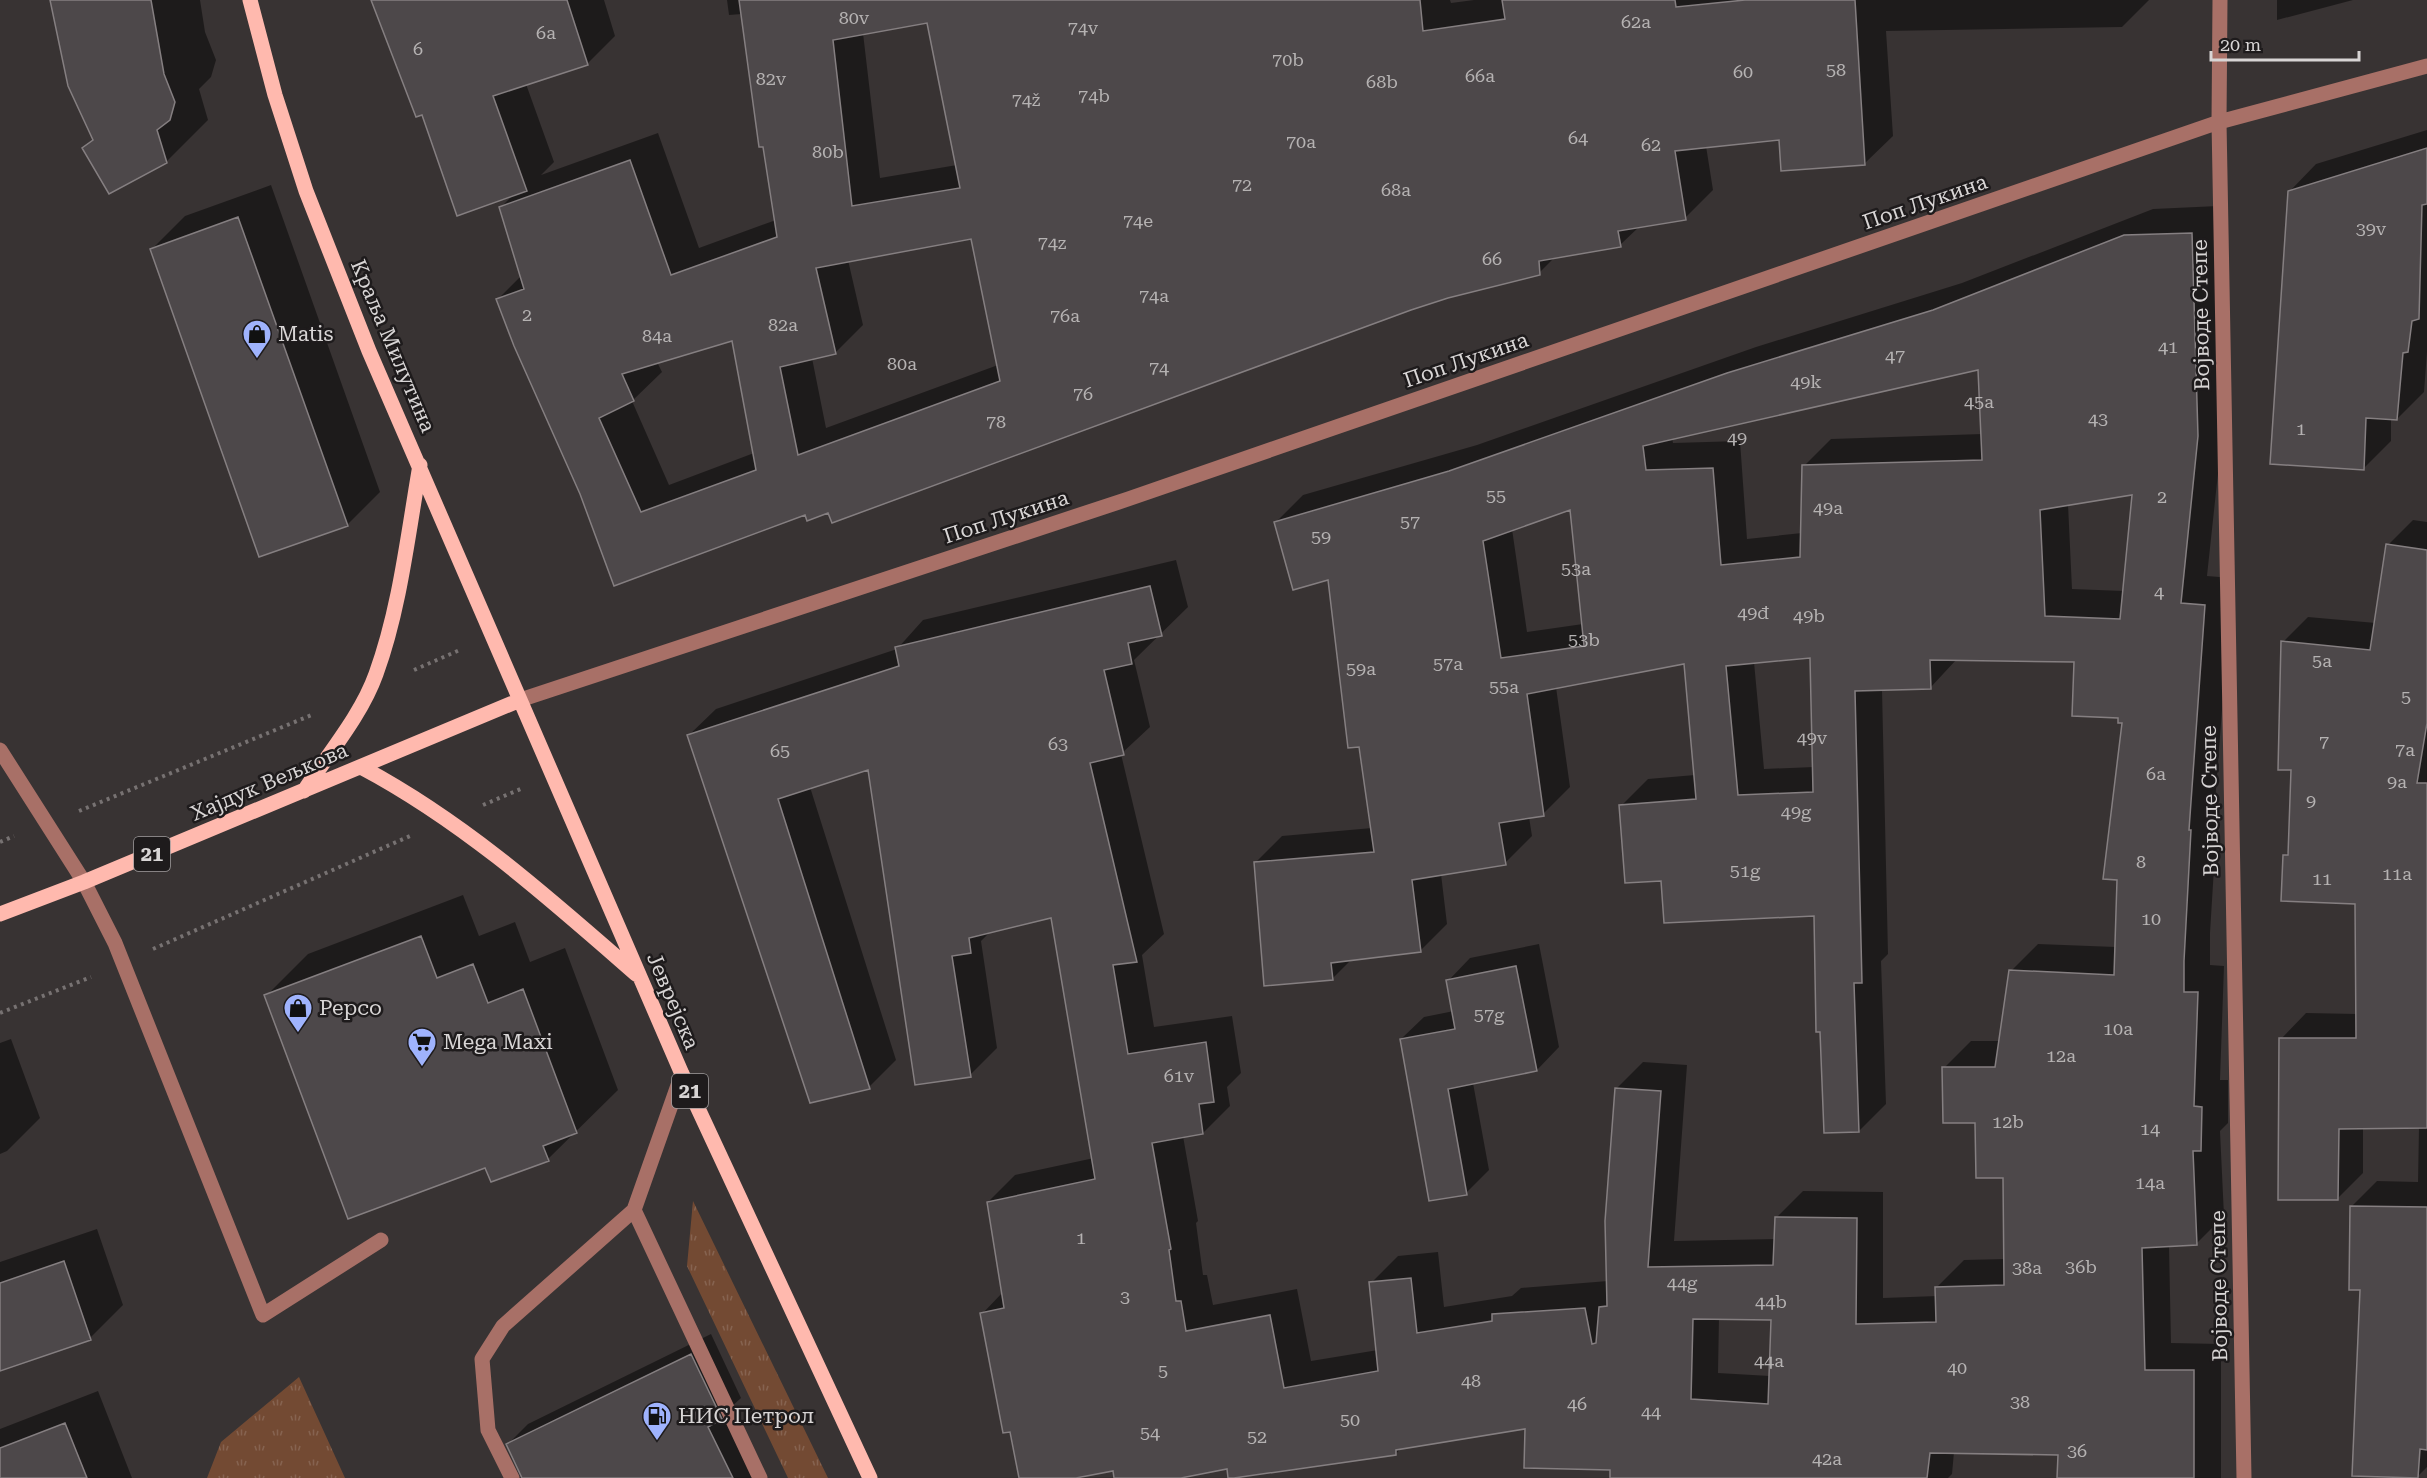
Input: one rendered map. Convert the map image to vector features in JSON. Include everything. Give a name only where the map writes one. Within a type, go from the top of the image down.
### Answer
[{"type":"main road","name":"Краља Милутина","points":[[250,0],[275,95],[306,191],[369,351],[520,700]]},
{"type":"main road","points":[[304,791],[375,676],[394,611],[420,465]]},
{"type":"main road","name":"Хајдук Вељкова","points":[[0,914],[84,882],[520,700]]},
{"type":"main road","name":"Јеврејска","points":[[520,700],[682,1074],[870,1478]]},
{"type":"main road","points":[[361,767],[448,820],[549,898],[640,978]]},
{"type":"street","name":"Војводе Степе","points":[[2220,0],[2219,122],[2244,1478]]},
{"type":"street","name":"Поп Лукина","points":[[520,700],[1128,499],[2219,122],[2427,66]]},
{"type":"street","points":[[0,751],[84,882],[123,963],[263,1314],[381,1240]]},
{"type":"street","points":[[512,1478],[488,1430],[482,1359],[503,1326],[634,1210],[682,1074]]},
{"type":"street","points":[[634,1210],[760,1478]]},
{"type":"path","points":[[367,691],[493,636]]},
{"type":"path","points":[[0,842],[223,754],[316,714]]},
{"type":"path","points":[[0,1013],[123,963],[553,775]]},
{"type":"green space","points":[[693,1201],[828,1478],[788,1478],[687,1266]]},
{"type":"green space","points":[[299,1377],[345,1478],[207,1478],[221,1442]]},
{"type":"building","points":[[50,0],[151,0],[164,74],[175,102],[170,120],[157,130],[167,163],[109,194],[82,148],[93,140],[68,86]]},
{"type":"building","points":[[371,0],[567,0],[588,65],[493,96],[527,191],[457,216],[422,115],[416,117]]},
{"type":"building","points":[[739,0],[1420,0],[1423,31],[1505,19],[1502,0],[1675,0],[1676,7],[1745,0],[1855,0],[1865,165],[1781,171],[1779,140],[1675,151],[1686,220],[1618,231],[1621,247],[1539,261],[1540,275],[1448,298],[1411,310],[832,523],[828,513],[807,521],[805,515],[614,586],[580,494],[514,346],[496,299],[524,289],[499,207],[630,160],[671,275],[777,237],[763,147],[759,147]],"holes":[[[927,23],[960,188],[852,206],[833,40]],[[971,239],[1000,381],[798,455],[780,367],[836,354],[816,268]],[[732,341],[756,470],[641,512],[599,418],[634,401],[622,374]]]},
{"type":"building","points":[[2427,148],[2427,204],[2422,205],[2419,319],[2412,321],[2408,352],[2403,353],[2397,420],[2366,418],[2364,470],[2270,464],[2288,191]]},
{"type":"building","points":[[238,217],[348,526],[259,557],[150,249]]},
{"type":"building","points":[[2192,233],[2198,436],[2181,603],[2205,605],[2189,830],[2191,830],[2184,961],[2184,992],[2198,992],[2194,1106],[2202,1107],[2201,1151],[2193,1151],[2197,1245],[2142,1248],[2145,1370],[2194,1370],[2194,1478],[2057,1478],[2058,1455],[1930,1453],[1927,1478],[1610,1478],[1610,1470],[1524,1468],[1525,1429],[1396,1450],[1396,1455],[1234,1478],[1228,1478],[1227,1469],[1181,1478],[1114,1478],[1113,1471],[1076,1478],[1019,1478],[1010,1432],[1003,1433],[980,1313],[1004,1308],[987,1202],[1095,1179],[1051,918],[969,938],[971,953],[952,956],[971,1077],[915,1085],[868,770],[778,799],[870,1089],[810,1103],[687,735],[899,666],[895,647],[1150,586],[1162,636],[1128,643],[1132,664],[1104,670],[1124,755],[1090,763],[1137,962],[1113,965],[1128,1054],[1206,1042],[1214,1102],[1199,1104],[1203,1134],[1152,1143],[1171,1249],[1169,1250],[1176,1301],[1181,1301],[1186,1331],[1270,1315],[1284,1388],[1378,1371],[1369,1282],[1411,1278],[1417,1333],[1492,1321],[1492,1314],[1585,1308],[1592,1344],[1596,1343],[1599,1307],[1607,1306],[1605,1221],[1615,1088],[1661,1091],[1648,1267],[1773,1265],[1775,1217],[1857,1218],[1856,1324],[1936,1322],[1935,1287],[2004,1285],[2003,1178],[1976,1178],[1975,1123],[1943,1123],[1942,1067],[1995,1067],[2009,970],[2114,975],[2117,880],[2103,879],[2122,723],[2118,723],[2118,718],[2072,716],[2074,662],[1930,660],[1931,689],[1855,691],[1862,983],[1854,983],[1859,1132],[1824,1133],[1820,1032],[1816,1032],[1814,916],[1664,923],[1661,881],[1625,883],[1619,805],[1696,799],[1684,664],[1527,694],[1544,816],[1499,823],[1506,865],[1412,880],[1421,952],[1331,963],[1333,980],[1264,986],[1254,862],[1374,852],[1359,747],[1348,748],[1328,580],[1293,590],[1274,522],[1449,471],[1727,373],[1933,310],[2124,235]],"holes":[[[1978,370],[1982,460],[1802,465],[1800,557],[1721,565],[1713,468],[1646,470],[1643,446]],[[2132,495],[2120,619],[2045,616],[2040,510]],[[1570,510],[1584,646],[1501,658],[1483,541]],[[1810,658],[1813,792],[1738,795],[1726,666]],[[1693,1319],[1771,1320],[1768,1404],[1691,1399]]]},
{"type":"building","points":[[2386,544],[2427,550],[2427,723],[2417,783],[2427,783],[2427,1128],[2339,1129],[2338,1200],[2278,1200],[2279,1038],[2356,1038],[2355,904],[2281,901],[2283,855],[2288,855],[2291,770],[2278,770],[2281,641],[2370,650]]},
{"type":"building","name":"Mega Maxi","points":[[421,936],[437,978],[473,964],[488,1003],[523,989],[577,1133],[543,1146],[549,1161],[491,1182],[485,1168],[348,1219],[264,995]]},
{"type":"building","points":[[1516,966],[1537,1071],[1448,1089],[1467,1195],[1429,1201],[1400,1039],[1455,1029],[1446,980]]},
{"type":"building","points":[[2350,1206],[2427,1207],[2427,1450],[2420,1449],[2418,1478],[2352,1476],[2360,1290],[2349,1290]]},
{"type":"building","points":[[64,1261],[91,1340],[0,1371],[0,1283]]},
{"type":"building","points":[[691,1354],[722,1419],[708,1427],[733,1478],[522,1478],[506,1444]]},
{"type":"building","points":[[65,1423],[87,1478],[0,1478],[0,1448]]},
{"type":"place","name":"Matis","points":[[257,360]]},
{"type":"place","name":"Pepco","points":[[298,1034]]},
{"type":"place","name":"Mega Maxi","points":[[422,1068]]},
{"type":"place","name":"НИС Петрол","points":[[657,1442]]}]
